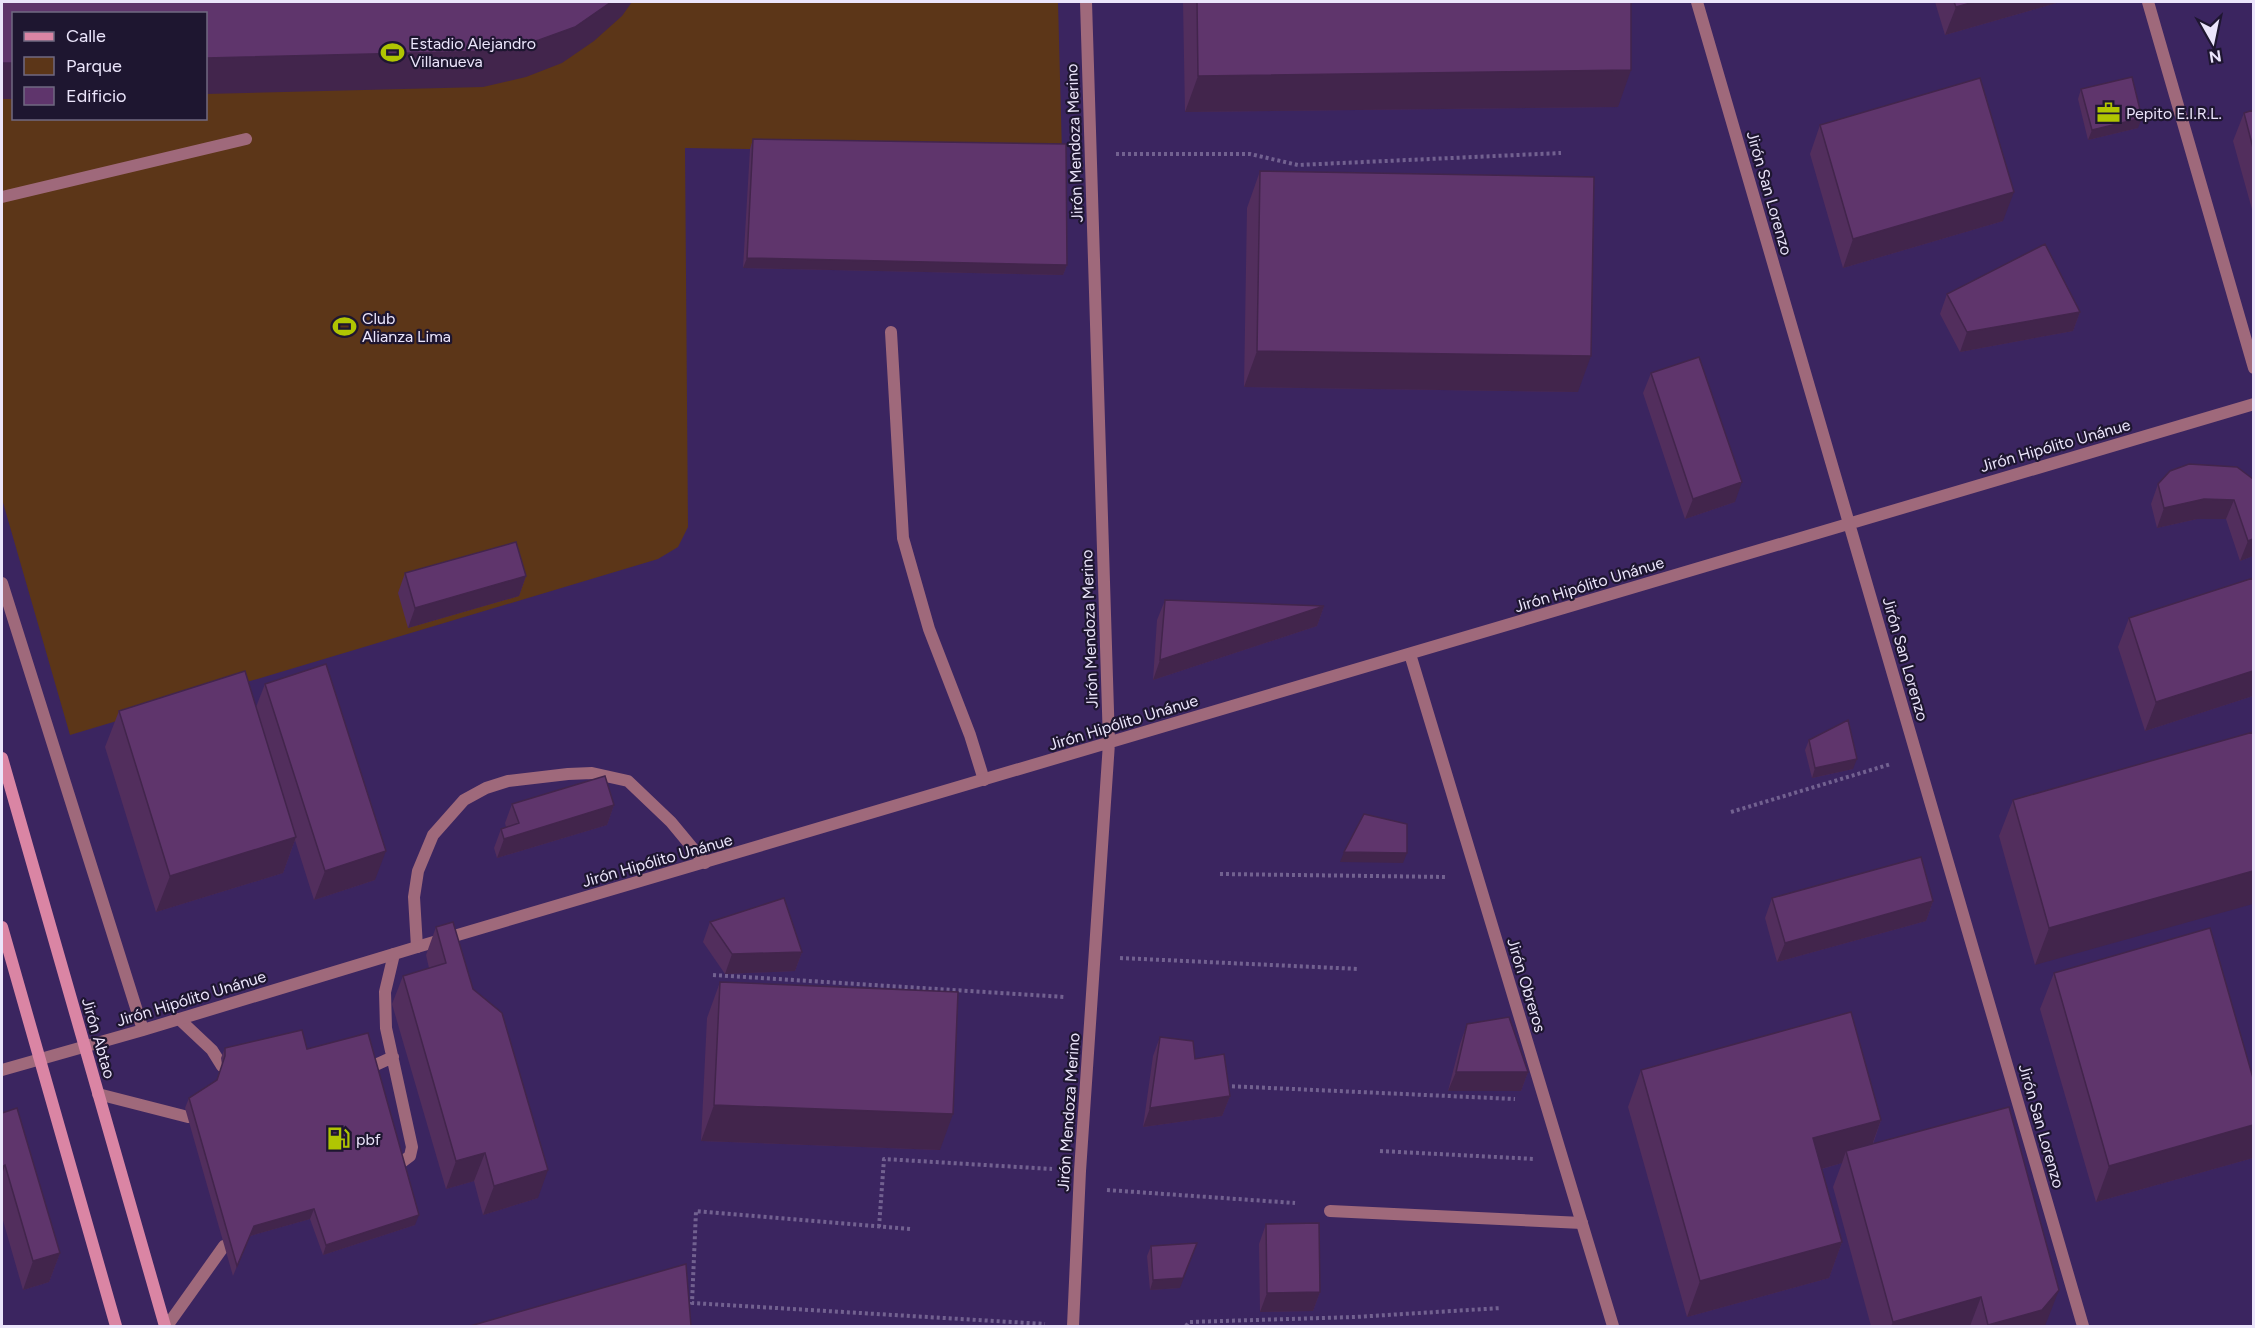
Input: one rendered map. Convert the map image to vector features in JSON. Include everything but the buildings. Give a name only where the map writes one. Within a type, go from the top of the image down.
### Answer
[{"type":"street","name":"Jirón Mendoza Merino","points":[[1073,1326],[1080,1171],[1109,743],[1086,2]]},
{"type":"street","name":"Jirón San Lorenzo","points":[[1697,2],[2083,1326]]},
{"type":"street","points":[[2148,2],[2253,368]]},
{"type":"street","points":[[2,196],[246,139]]},
{"type":"street","points":[[891,332],[903,538],[930,629],[970,735],[984,780]]},
{"type":"street","name":"Jirón Hipólito Unánue","points":[[2,1070],[2253,404]]},
{"type":"street","points":[[2,583],[143,1030]]},
{"type":"street","name":"Jirón Obreros","points":[[1410,654],[1613,1326]]},
{"type":"street","name":"Jirón Abtao","points":[[2,758],[166,1326]]},
{"type":"street","points":[[417,947],[414,897],[418,871],[433,835],[464,800],[486,788],[508,781],[592,773],[628,781],[671,822],[705,863]]},
{"type":"street","points":[[2,927],[116,1326]]},
{"type":"street","points":[[394,954],[385,992],[384,1009],[386,1028],[412,1147],[410,1156],[398,1165]]},
{"type":"street","points":[[179,1019],[212,1050],[222,1066]]},
{"type":"street","points":[[371,1067],[393,1057]]},
{"type":"street","points":[[98,1094],[188,1118]]},
{"type":"street","points":[[1330,1211],[1582,1223]]},
{"type":"street","points":[[166,1326],[224,1246]]},
{"type":"path","points":[[1091,154],[1250,154],[1298,165],[1561,153]]},
{"type":"path","points":[[1731,812],[1917,757]]},
{"type":"path","points":[[1221,874],[1477,877]]},
{"type":"path","points":[[1096,957],[1359,969]]},
{"type":"path","points":[[712,975],[1093,999]]},
{"type":"path","points":[[1225,1086],[1545,1101]]},
{"type":"path","points":[[1380,1151],[1563,1161]]},
{"type":"path","points":[[879,1227],[884,1159],[1080,1171]]},
{"type":"path","points":[[1079,1188],[1295,1203]]},
{"type":"path","points":[[910,1229],[696,1211],[692,1303],[1073,1326]]},
{"type":"path","points":[[1186,1326],[1189,1322],[1355,1317],[1501,1308]]},
{"type":"green space","name":"Club Alianza Lima","points":[[2,2],[1058,2],[1062,154],[685,148],[688,527],[678,547],[658,559],[70,735],[2,499]]},
{"type":"place","name":"Estadio Alejandro Villanueva","points":[[392,52]]},
{"type":"place","name":"Pepito E.I.R.L.","points":[[2108,113]]},
{"type":"place","name":"Club Alianza Lima","points":[[344,327]]},
{"type":"place","name":"pbf","points":[[338,1139]]}]
